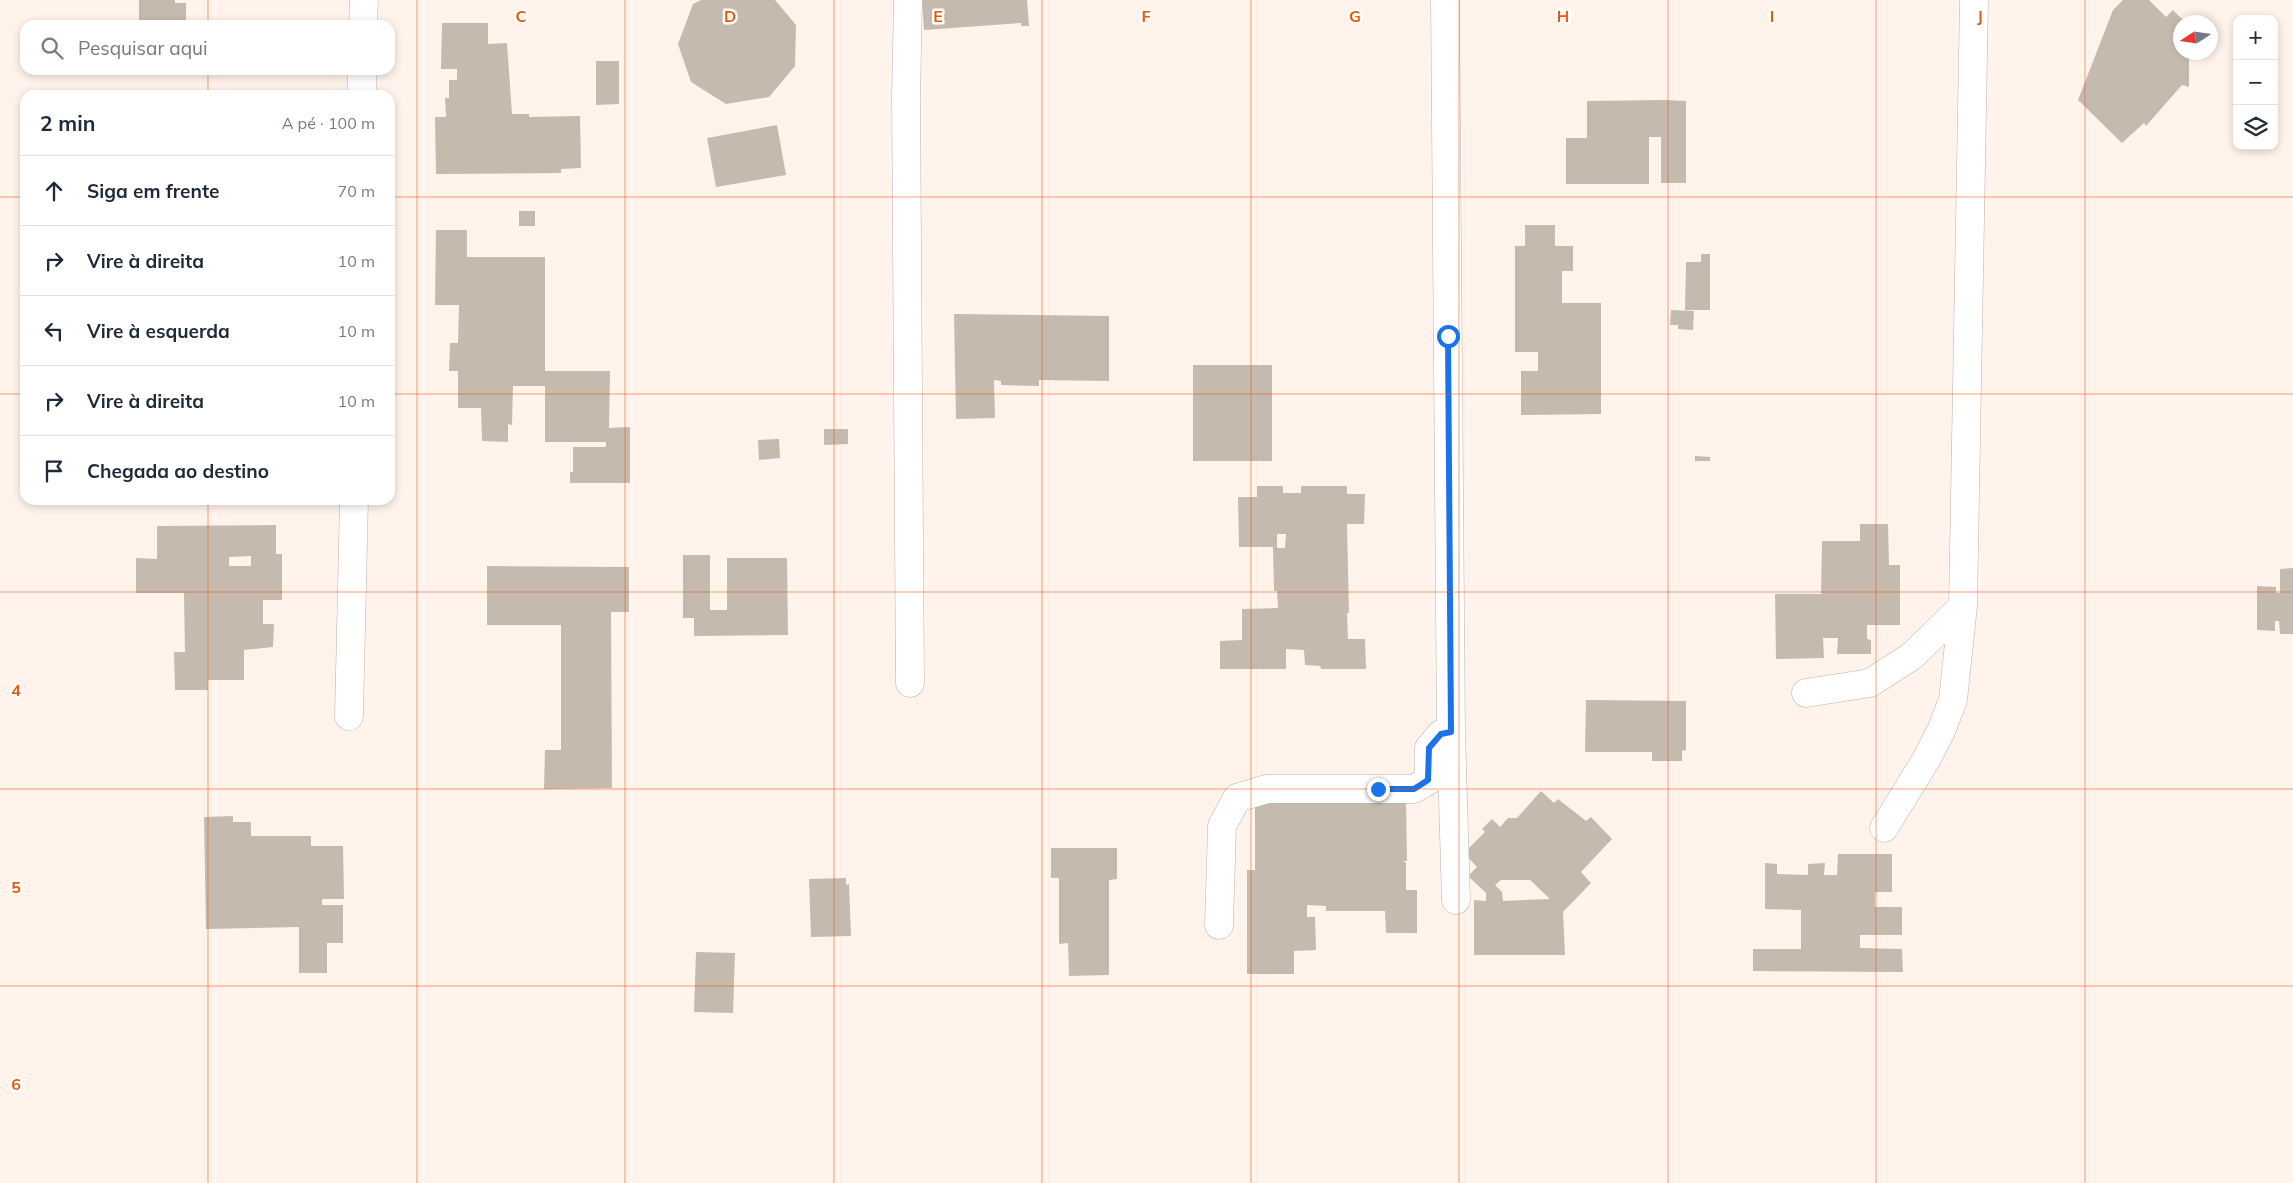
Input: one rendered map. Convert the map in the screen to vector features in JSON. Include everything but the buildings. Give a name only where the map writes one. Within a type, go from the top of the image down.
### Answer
[{"type":"street","points":[[363,20],[364,0]]},
{"type":"street","points":[[908,0],[906,107],[910,682]]},
{"type":"street","points":[[1445,0],[1451,732],[1456,900]]},
{"type":"street","points":[[1884,828],[1926,760],[1941,731],[1953,700],[1963,606],[1974,0]]},
{"type":"street","points":[[362,75],[362,90]]},
{"type":"street","points":[[349,716],[354,505]]},
{"type":"street","points":[[1806,693],[1870,683],[1912,656],[1963,606]]},
{"type":"street","points":[[1218,925],[1222,826],[1237,798],[1267,789],[1414,789],[1428,780],[1429,748],[1441,734],[1451,732]]},
{"type":"route","points":[[1378,789],[1414,789],[1428,780],[1429,748],[1441,734],[1451,732],[1448,336]]}]
